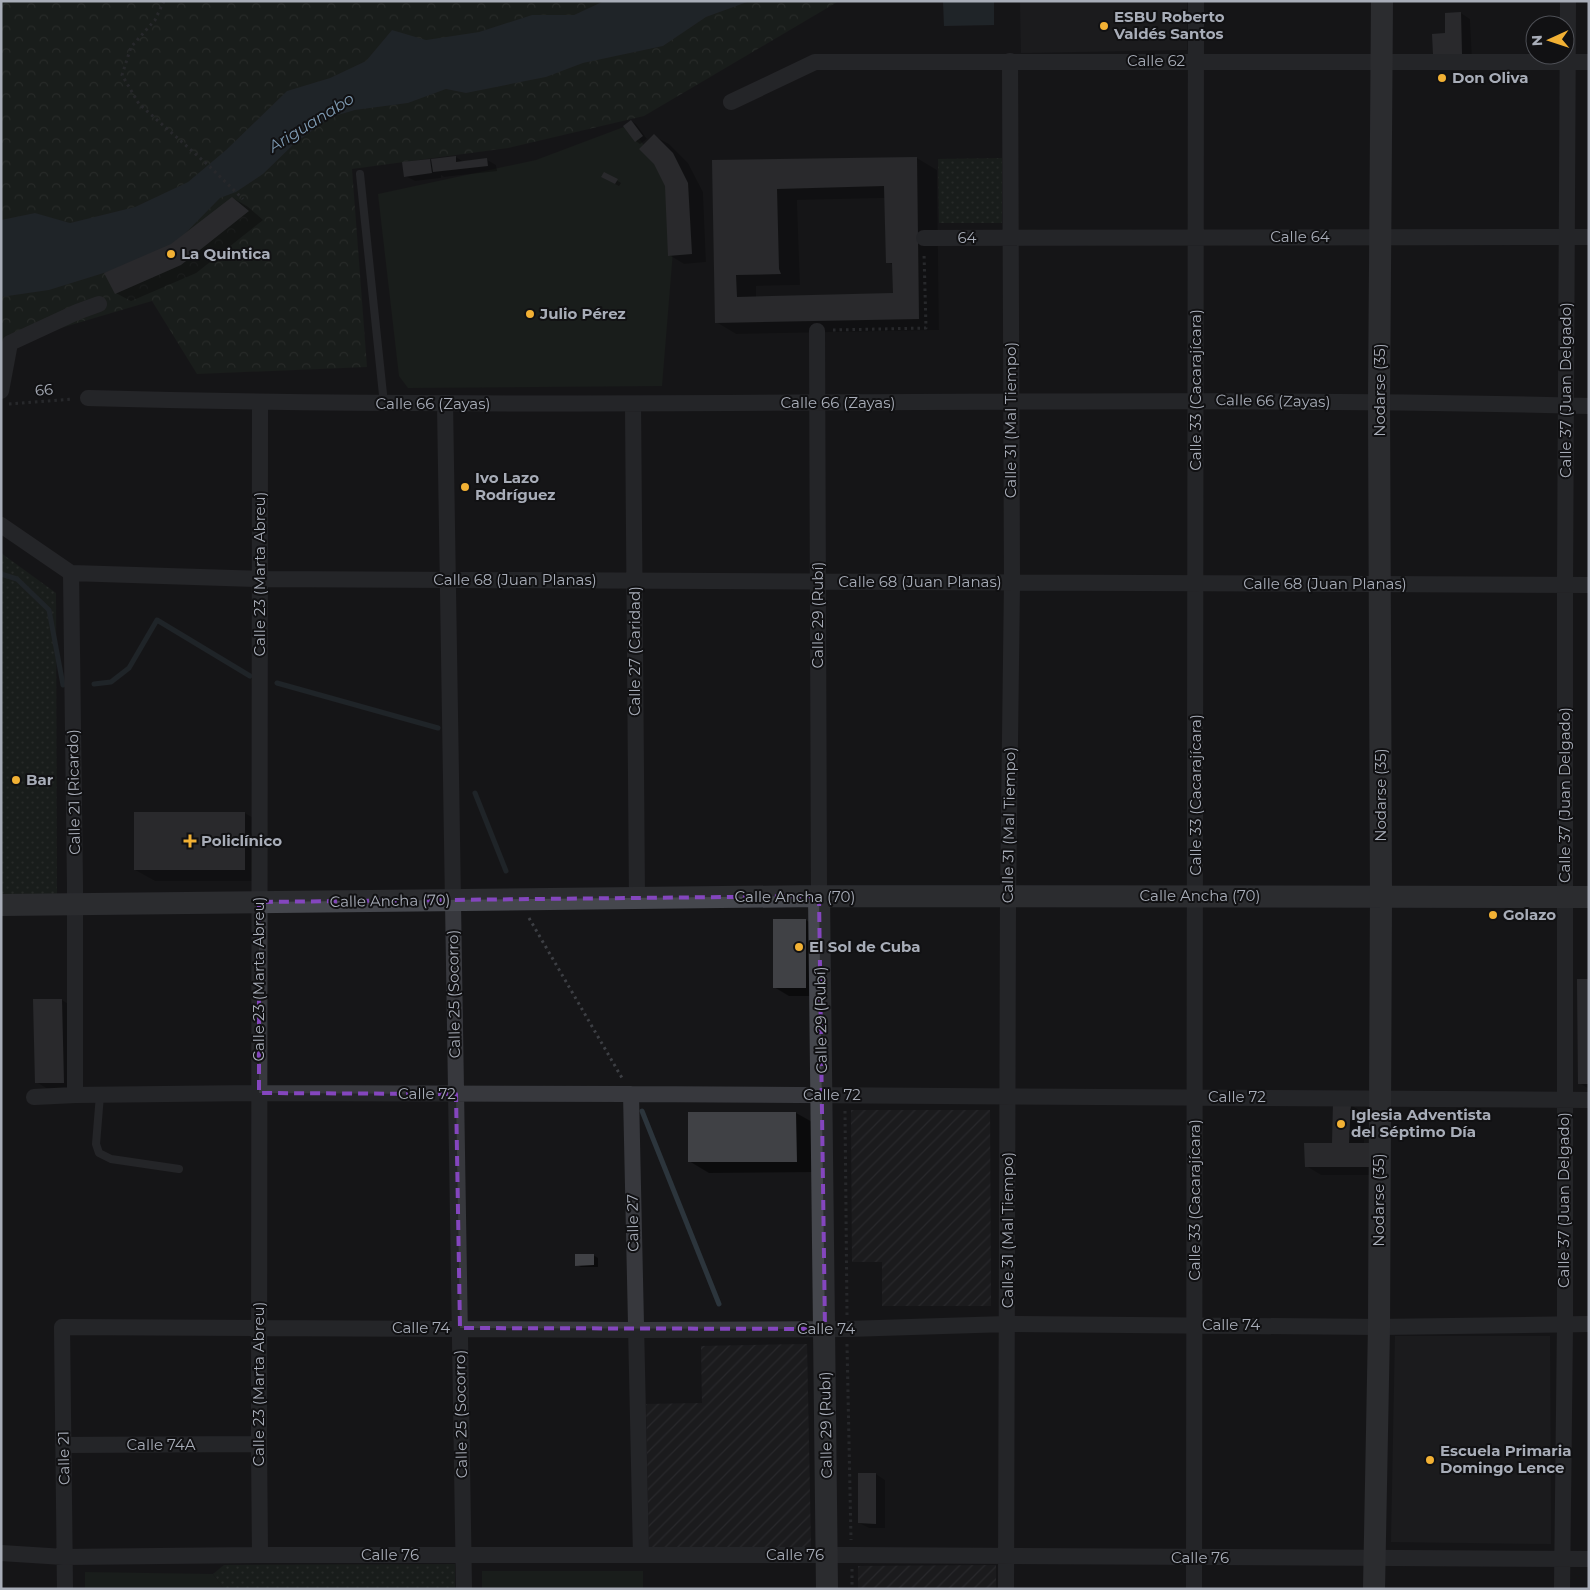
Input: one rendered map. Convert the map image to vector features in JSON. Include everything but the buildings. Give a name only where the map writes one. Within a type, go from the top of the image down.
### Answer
[{"type":"main road","name":"Nodarse (35)","points":[[1374,1589],[1379,1327],[1381,896],[1379,402],[1382,1]]},
{"type":"main road","name":"Calle Ancha (70)","points":[[1,905],[819,896],[1589,897]]},
{"type":"main road","name":"Calle 29 (Rubí)","points":[[819,896],[827,1589]]},
{"type":"street","name":"Calle 33 (Cacarajícara)","points":[[1194,1589],[1196,1]]},
{"type":"street","name":"Calle 37 (Juan Delgado)","points":[[1568,1],[1568,15]]},
{"type":"street","name":"Calle 31 (Mal Tiempo)","points":[[1006,1589],[1008,897],[1012,582],[1010,61]]},
{"type":"street","name":"Calle 62","points":[[731,102],[815,62],[1525,62]]},
{"type":"street","name":"Calle 62","points":[[1575,62],[1589,62]]},
{"type":"street","name":"Calle 37 (Juan Delgado)","points":[[1562,1589],[1565,1325],[1565,585],[1568,65]]},
{"type":"street","name":"Calle 64","points":[[1010,238],[1589,237]]},
{"type":"street","name":"64","points":[[924,238],[1010,238]]},
{"type":"street","points":[[1,391],[10,343],[99,304]]},
{"type":"street","name":"Calle 29 (Rubí)","points":[[817,331],[819,896]]},
{"type":"street","name":"Calle 66 (Zayas)","points":[[88,398],[260,403],[384,404],[1196,400],[1589,406]]},
{"type":"street","name":"Calle 23 (Marta Abreu)","points":[[260,403],[260,1554]]},
{"type":"street","name":"Calle 25 (Socorro)","points":[[445,403],[464,1589]]},
{"type":"street","name":"Calle 27 (Caridad)","points":[[633,404],[637,898]]},
{"type":"street","points":[[1,525],[71,573]]},
{"type":"street","name":"Calle 68 (Juan Planas)","points":[[71,573],[260,579],[1589,585]]},
{"type":"street","name":"Calle 21 (Ricardo)","points":[[71,573],[75,1095]]},
{"type":"street","name":"Calle 72","points":[[34,1097],[259,1093],[1589,1100]]},
{"type":"street","name":"Calle 27","points":[[631,1094],[640,1555]]},
{"type":"street","name":"Calle 74","points":[[62,1326],[636,1330],[825,1329],[1007,1324],[1379,1327],[1589,1324]]},
{"type":"street","name":"Calle 21","points":[[62,1326],[65,1589]]},
{"type":"street","name":"Calle 74A","points":[[64,1445],[259,1444]]},
{"type":"street","name":"Calle 76","points":[[1,1553],[64,1557],[260,1554],[1589,1559]]},
{"type":"lane","points":[[360,174],[384,404]]},
{"type":"lane","points":[[100,1095],[96,1144],[99,1153],[110,1159],[179,1169]]},
{"type":"path","points":[[164,1],[155,20],[131,47],[122,75],[139,104],[243,199]]},
{"type":"path","points":[[817,331],[926,328],[924,238]]},
{"type":"path","name":"66","points":[[1,404],[88,398]]},
{"type":"path","points":[[529,918],[631,1094]]},
{"type":"highlighted area","points":[[819,896],[825,1329],[460,1328],[456,1094],[259,1093],[259,902]]},
{"type":"shaded area","name":"ESBU Roberto Valdés Santos","points":[[1020,1],[1187,1],[1187,50],[1021,53]]},
{"type":"shaded area","points":[[851,1110],[990,1110],[991,1306],[882,1306],[882,1262],[852,1262]]},
{"type":"shaded area","points":[[1395,1336],[1550,1336],[1551,1544],[1391,1542]]},
{"type":"shaded area","points":[[807,1344],[811,1547],[649,1551],[646,1404],[702,1403],[701,1346]]},
{"type":"shaded area","points":[[996,1565],[996,1589],[858,1589],[858,1566]]},
{"type":"green space","points":[[1,1],[839,1],[644,116],[508,148],[352,169],[367,367],[197,374],[152,301],[10,343],[1,341]]},
{"type":"green space","name":"Julio Pérez","points":[[629,125],[668,178],[673,251],[662,386],[408,388],[399,376],[378,194],[536,160]]},
{"type":"green space","points":[[1002,158],[1002,223],[939,223],[938,159]]},
{"type":"green space","points":[[1,553],[56,593],[57,895],[1,894]]},
{"type":"green space","points":[[455,1564],[455,1589],[224,1589],[213,1574],[224,1565]]},
{"type":"green space","points":[[482,1571],[643,1571],[643,1589],[482,1589]]},
{"type":"green space","points":[[85,1572],[213,1574],[224,1589],[85,1589]]},
{"type":"water","name":"Ariguanabo","points":[[604,1],[750,1],[706,17],[663,46],[583,63],[546,77],[466,93],[446,89],[408,103],[355,110],[331,117],[295,143],[263,174],[236,192],[220,198],[165,254],[49,290],[1,297],[1,220],[35,213],[70,223],[135,207],[188,182],[226,150],[287,91],[330,78],[366,61],[392,30],[426,40],[479,32],[532,15],[574,15]]},
{"type":"water","points":[[943,1],[994,1],[994,25],[944,26]]},
{"type":"waterway","points":[[1,574],[17,579],[49,610],[63,685]]},
{"type":"waterway","points":[[94,684],[111,682],[129,668],[157,620],[250,676]]},
{"type":"waterway","points":[[277,683],[438,728]]},
{"type":"waterway","points":[[475,793],[506,871]]},
{"type":"waterway","points":[[642,1111],[719,1304]]},
{"type":"place","name":"ESBU Roberto Valdés Santos","points":[[1104,26]]},
{"type":"place","name":"Don Oliva","points":[[1442,78]]},
{"type":"place","name":"La Quintica","points":[[171,254]]},
{"type":"place","name":"Julio Pérez","points":[[530,314]]},
{"type":"place","name":"Ivo Lazo Rodríguez","points":[[465,487]]},
{"type":"place","name":"Bar","points":[[16,780]]},
{"type":"place","name":"Policlínico","points":[[190,841]]},
{"type":"place","name":"Golazo","points":[[1493,915]]},
{"type":"place","name":"El Sol de Cuba","points":[[799,947]]},
{"type":"place","name":"Iglesia Adventista del Séptimo Día","points":[[1341,1124]]},
{"type":"place","name":"Escuela Primaria Domingo Lence","points":[[1430,1460]]}]
